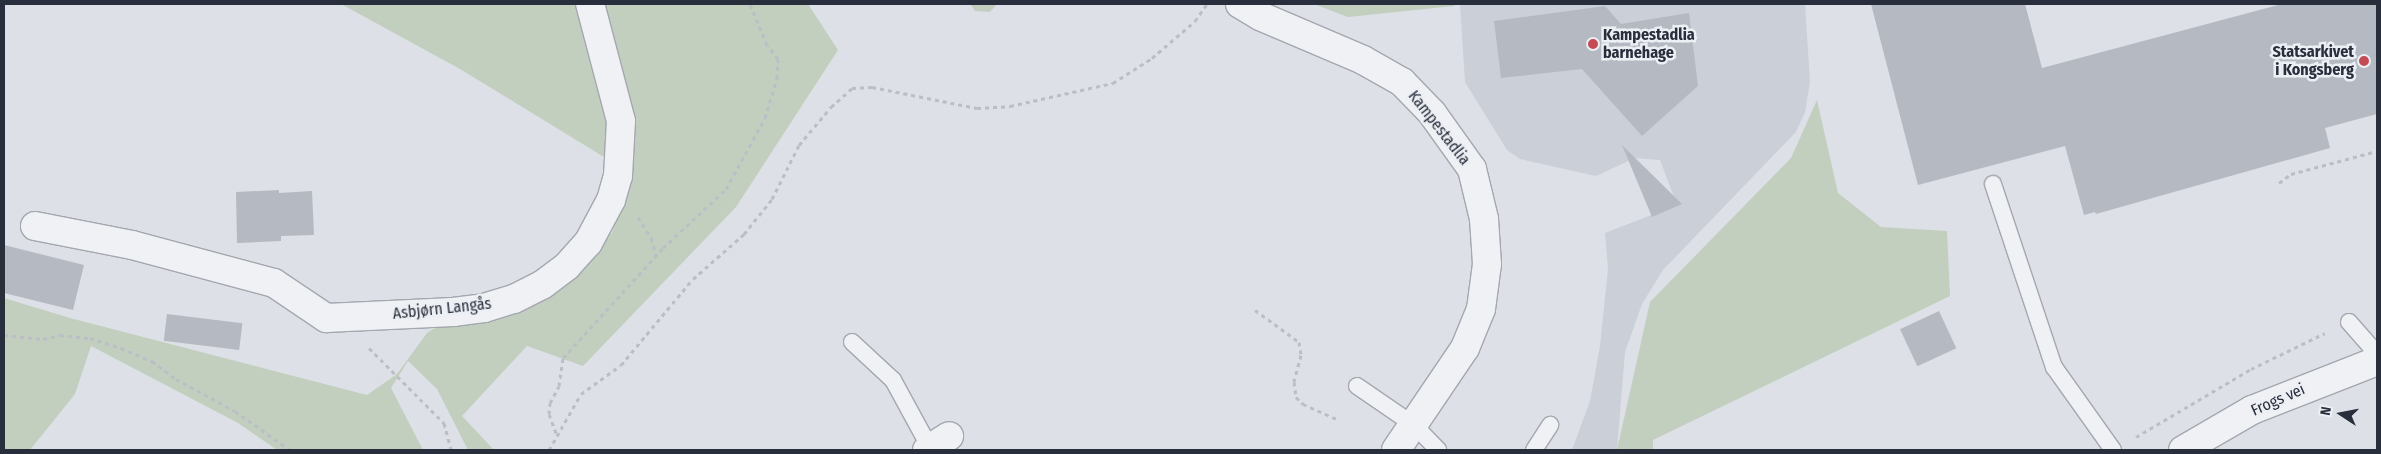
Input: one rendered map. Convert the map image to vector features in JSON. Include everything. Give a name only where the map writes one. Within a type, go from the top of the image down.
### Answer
[{"type":"street","name":"Asbjørn Langås","points":[[326,318],[453,312],[484,308],[514,299],[542,285],[567,266],[588,243],[611,200],[620,158],[621,121],[590,4]]},
{"type":"street","name":"Kampestadlia","points":[[1240,4],[1260,16],[1363,60],[1402,82],[1432,113],[1472,169],[1484,219],[1487,264],[1482,309],[1465,348],[1396,450]]},
{"type":"street","points":[[35,226],[132,245],[274,283],[326,318]]},
{"type":"street","name":"Frogs vei","points":[[2183,450],[2252,410],[2377,361]]},
{"type":"lane","points":[[1993,184],[2054,367],[2113,450]]},
{"type":"lane","points":[[2349,322],[2377,354]]},
{"type":"lane","points":[[852,342],[892,380],[935,445]]},
{"type":"lane","points":[[1357,386],[1414,425],[1438,450]]},
{"type":"lane","points":[[1534,450],[1550,425]]},
{"type":"path","points":[[556,433],[550,408],[559,386],[563,358],[656,257],[726,189],[765,118],[777,78],[778,59],[763,37],[750,4]]},
{"type":"path","points":[[549,450],[556,433],[581,394],[621,365],[693,279],[744,234],[772,199],[798,145],[831,107],[852,88],[872,87],[977,108],[1010,106],[1113,83],[1152,58],[1195,21],[1207,4]]},
{"type":"path","points":[[2278,183],[2291,174],[2377,151]]},
{"type":"path","points":[[611,200],[628,206],[641,221],[651,238],[656,257]]},
{"type":"path","points":[[1255,310],[1299,342],[1301,355],[1294,382],[1296,397],[1303,404],[1340,420]]},
{"type":"path","points":[[326,318],[372,350],[444,423],[450,450]]},
{"type":"path","points":[[4,335],[43,339],[60,335],[83,338],[122,348],[152,361],[176,379],[235,411],[290,450]]},
{"type":"shaded area","points":[[1460,4],[1805,4],[1810,82],[1805,112],[1796,132],[1663,270],[1642,304],[1625,352],[1617,450],[1572,450],[1590,401],[1600,346],[1608,269],[1605,233],[1677,205],[1660,160],[1635,158],[1596,176],[1520,159],[1507,150],[1465,82]]},
{"type":"green space","points":[[341,4],[808,4],[838,50],[736,207],[583,366],[527,346],[462,416],[494,450],[468,450],[437,389],[408,361],[391,388],[423,450],[277,450],[238,423],[91,346],[75,394],[30,450],[4,450],[4,298],[70,318],[367,395],[397,374],[427,333],[433,329],[612,233],[630,173],[460,69]]},
{"type":"green space","points":[[970,4],[997,4],[990,12],[975,11]]},
{"type":"green space","points":[[1314,4],[1454,4],[1454,6],[1348,17]]},
{"type":"green space","points":[[1817,100],[1838,193],[1881,227],[1947,231],[1950,296],[1653,440],[1653,450],[1617,450],[1650,302],[1791,158]]},
{"type":"building","points":[[1871,4],[2025,4],[2042,68],[2282,4],[2377,4],[2377,114],[2325,128],[2330,148],[2096,214],[2095,212],[2084,215],[2065,146],[1918,185]]},
{"type":"building","points":[[1605,6],[1621,24],[1689,13],[1698,86],[1642,136],[1582,69],[1501,78],[1494,21]]},
{"type":"building","points":[[1622,145],[1682,204],[1652,217]]},
{"type":"building","points":[[279,190],[279,193],[312,191],[314,235],[281,236],[281,241],[237,243],[236,192]]},
{"type":"building","points":[[4,245],[84,265],[73,310],[4,293]]},
{"type":"building","points":[[1939,311],[1956,348],[1917,366],[1900,329]]},
{"type":"building","points":[[167,314],[242,323],[239,350],[164,341]]},
{"type":"place","name":"Kampestadlia barnehage","points":[[1593,44]]},
{"type":"place","name":"Statsarkivet i Kongsberg","points":[[2364,61]]}]
